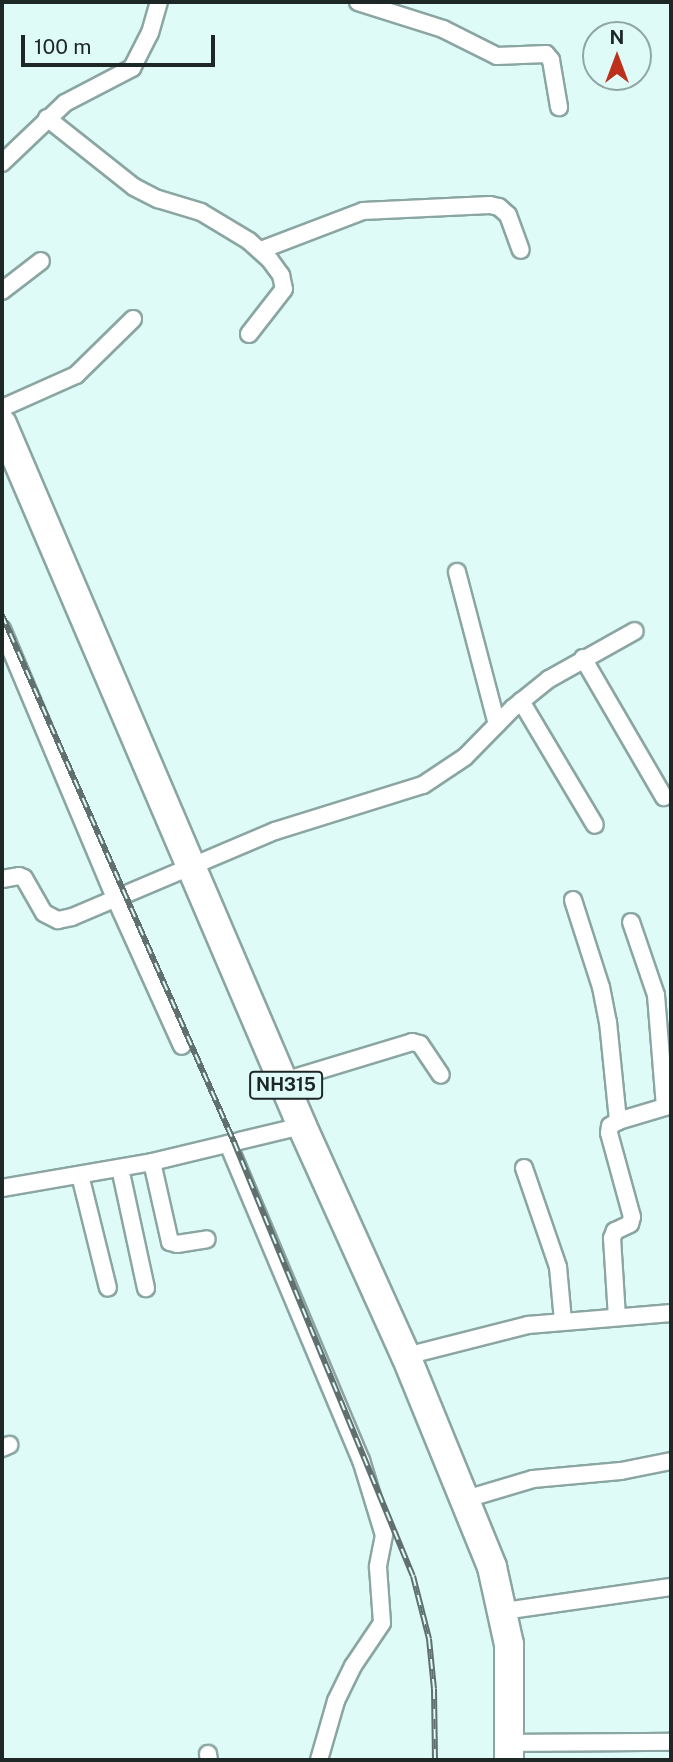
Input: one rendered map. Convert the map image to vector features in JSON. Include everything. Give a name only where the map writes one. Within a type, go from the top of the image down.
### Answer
[{"type":"highway","name":"NH315","points":[[2,424],[302,1126],[406,1356],[492,1567],[504,1611],[509,1644],[510,1752]]},
{"type":"street","points":[[2,163],[47,118],[83,92],[132,68],[150,33],[159,2]]},
{"type":"street","points":[[358,2],[443,29],[497,56],[546,54],[551,60],[559,107]]},
{"type":"street","points":[[47,118],[134,187],[158,199],[201,212],[261,250],[281,275],[284,289],[249,334]]},
{"type":"street","points":[[261,250],[363,211],[490,205],[499,207],[509,215],[521,250]]},
{"type":"street","points":[[2,290],[41,261]]},
{"type":"street","points":[[2,408],[76,375],[133,319]]},
{"type":"street","points":[[457,572],[496,724]]},
{"type":"street","points":[[2,629],[116,900],[182,1046]]},
{"type":"street","points":[[2,879],[19,876],[24,878],[44,913],[58,920],[116,900],[305,820],[369,804],[423,785],[465,757],[521,701],[583,658],[635,631]]},
{"type":"street","points":[[583,658],[664,797]]},
{"type":"street","points":[[521,701],[595,825]]},
{"type":"street","points":[[573,900],[605,1010],[618,1121]]},
{"type":"street","points":[[617,1317],[612,1238],[615,1231],[630,1224],[632,1217],[609,1133],[610,1126],[618,1121],[662,1111],[666,1104],[656,995],[632,922]]},
{"type":"street","points":[[284,1082],[412,1041],[420,1044],[441,1075]]},
{"type":"street","points":[[2,1188],[152,1162],[302,1126]]},
{"type":"street","points":[[228,1144],[361,1460],[384,1535],[378,1567],[382,1623],[353,1666],[337,1701],[319,1760]]},
{"type":"street","points":[[152,1162],[170,1242],[177,1244],[207,1239]]},
{"type":"street","points":[[120,1168],[146,1288]]},
{"type":"street","points":[[524,1168],[558,1267],[563,1321]]},
{"type":"street","points":[[80,1175],[108,1288]]},
{"type":"street","points":[[406,1356],[487,1333],[563,1321],[671,1313]]},
{"type":"street","points":[[466,1500],[533,1479],[621,1471],[671,1461]]},
{"type":"street","points":[[504,1611],[671,1587]]},
{"type":"street","points":[[510,1752],[671,1742]]},
{"type":"railway","points":[[2,615],[234,1142],[413,1576],[429,1639],[434,1689],[435,1760]]}]
